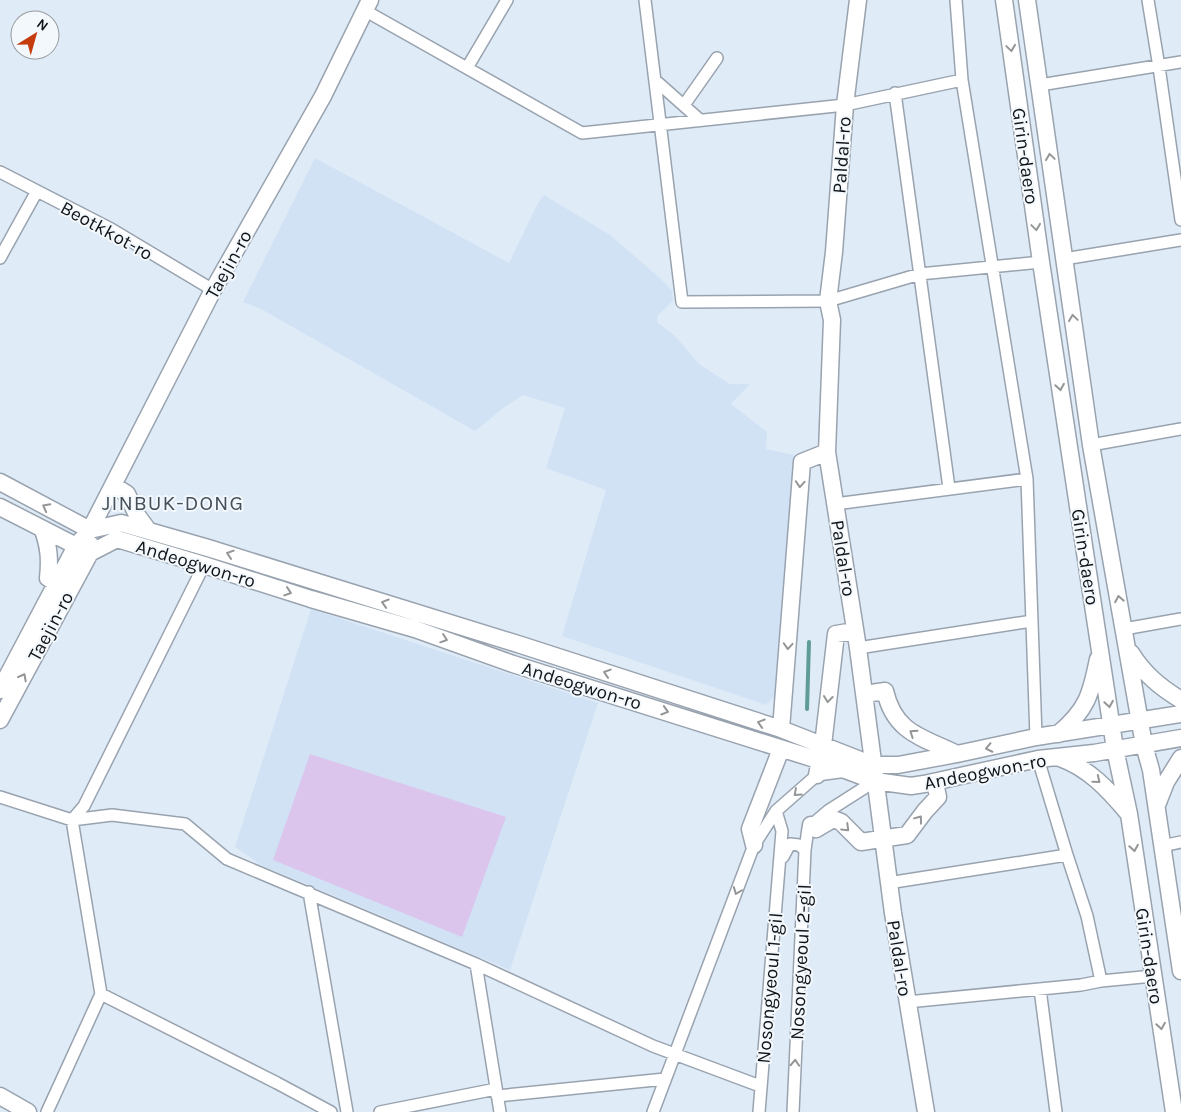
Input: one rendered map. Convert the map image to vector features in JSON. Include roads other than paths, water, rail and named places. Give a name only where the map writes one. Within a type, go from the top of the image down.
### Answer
[{"type":"street","points":[[467,68],[507,0]]},
{"type":"street","points":[[645,0],[682,302],[828,301],[920,274],[1041,262]]},
{"type":"street","name":"Paldal-ro","points":[[858,0],[845,105],[834,252],[828,301],[832,320],[827,452],[858,648],[888,883],[926,1112]]},
{"type":"street","points":[[956,0],[962,80],[1027,479],[1036,737]]},
{"type":"street","name":"Girin-daero","points":[[1004,0],[1041,262],[1115,749],[1129,814],[1174,1112]]},
{"type":"street","name":"Girin-daero","points":[[1027,0],[1091,445],[1144,745],[1151,770],[1181,971]]},
{"type":"street","points":[[1148,0],[1181,220]]},
{"type":"street","points":[[367,5],[467,68],[582,133],[845,105],[962,80]]},
{"type":"street","name":"Taejin-ro","points":[[0,720],[113,484],[213,290],[323,96],[367,5]]},
{"type":"street","points":[[684,105],[717,58]]},
{"type":"street","points":[[1040,85],[1181,62]]},
{"type":"street","points":[[655,80],[700,120]]},
{"type":"street","points":[[895,93],[949,488]]},
{"type":"street","name":"Beotkkot-ro","points":[[0,172],[110,229],[213,290]]},
{"type":"street","points":[[0,258],[37,191]]},
{"type":"street","points":[[1064,260],[1181,240]]},
{"type":"street","points":[[1091,445],[1181,429]]},
{"type":"street","points":[[781,729],[802,462],[827,452]]},
{"type":"street","points":[[835,504],[1027,479]]},
{"type":"street","points":[[0,482],[90,530]]},
{"type":"street","points":[[113,484],[127,494],[137,515],[148,530]]},
{"type":"street","points":[[0,507],[83,550]]},
{"type":"street","name":"Andeogwon-ro","points":[[90,530],[121,523],[148,530],[428,616],[781,729],[820,760],[872,765]]},
{"type":"street","points":[[43,530],[48,544],[50,561],[48,578],[56,582]]},
{"type":"street","name":"Andeogwon-ro","points":[[83,550],[117,539],[311,600],[415,629],[513,664],[820,760],[875,781],[911,786],[1038,759],[1058,758],[1181,738]]},
{"type":"street","name":"Taejin-ro","points":[[0,690],[56,582],[83,550]]},
{"type":"street","points":[[72,820],[84,806],[204,565]]},
{"type":"street","points":[[1124,630],[1181,619]]},
{"type":"street","points":[[858,648],[1032,621]]},
{"type":"street","points":[[653,1112],[754,845],[776,811],[820,760],[836,634],[854,631]]},
{"type":"street","points":[[1127,647],[1148,676],[1181,700]]},
{"type":"street","points":[[1058,734],[1070,724],[1091,692],[1100,649]]},
{"type":"street","points":[[864,694],[885,691],[891,709],[897,719],[913,734],[957,754]]},
{"type":"street","points":[[848,771],[872,765],[898,765],[1036,737],[1181,714]]},
{"type":"street","points":[[754,845],[750,829],[781,749]]},
{"type":"street","points":[[1058,758],[1077,764],[1109,790],[1129,814]]},
{"type":"street","points":[[1156,807],[1166,782],[1181,758]]},
{"type":"street","points":[[1038,759],[1066,855],[1087,916],[1101,981]]},
{"type":"street","points":[[805,850],[808,828],[811,825],[828,811],[875,781]]},
{"type":"street","points":[[811,825],[816,829],[833,819],[841,822],[860,842],[907,835],[938,797],[935,782]]},
{"type":"street","points":[[0,797],[72,820],[112,815],[185,824],[227,859],[476,964],[674,1055],[760,1086]]},
{"type":"street","name":"Nosongyeoul 1-gil","points":[[759,1112],[782,831],[776,811]]},
{"type":"street","points":[[47,1112],[101,994],[72,820]]},
{"type":"street","points":[[1162,846],[1181,842]]},
{"type":"street","name":"Nosongyeoul 2-gil","points":[[780,864],[790,844],[799,845],[805,850],[793,1112]]},
{"type":"street","points":[[888,883],[1066,855]]},
{"type":"street","points":[[309,892],[347,1112]]},
{"type":"street","points":[[476,964],[500,1112]]},
{"type":"street","points":[[907,1002],[1153,976]]},
{"type":"street","points":[[1040,989],[1056,1112]]},
{"type":"street","points":[[101,994],[277,1083],[330,1112]]},
{"type":"street","points":[[386,1111],[497,1092],[665,1079]]},
{"type":"street","points":[[0,1096],[28,1112]]},
{"type":"waterway","points":[[807,709],[809,642]]},
{"type":"district","name":"JINBUK-DONG","points":[[173,503]]}]
